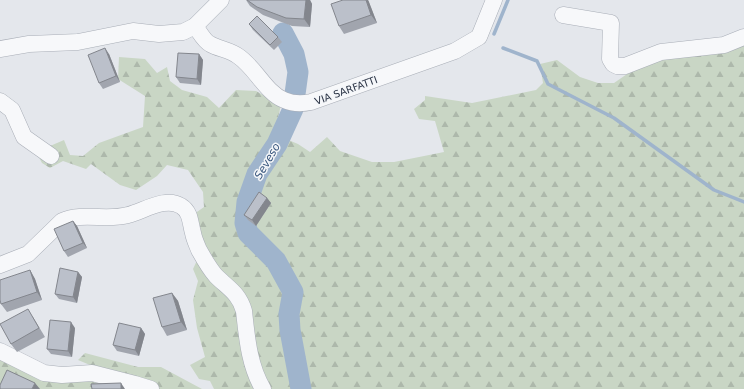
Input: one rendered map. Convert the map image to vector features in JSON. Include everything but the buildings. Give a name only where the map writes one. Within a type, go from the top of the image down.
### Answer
[{"type":"street","points":[[0,49],[29,44],[78,42],[133,31],[159,34],[183,32],[194,26],[221,0]]},
{"type":"street","name":"VIA SARFATTI","points":[[194,26],[209,44],[222,48],[238,56],[254,70],[270,89],[284,100],[300,104],[311,102],[455,51],[479,38],[494,0]]},
{"type":"street","points":[[563,15],[611,23],[610,59],[613,64],[617,66],[625,66],[660,52],[724,45],[744,37]]},
{"type":"street","points":[[0,102],[12,110],[24,137],[51,156]]},
{"type":"street","points":[[0,265],[28,254],[62,221],[68,218],[79,216],[106,218],[128,216],[163,204],[177,204],[183,207],[188,213],[195,238],[208,265],[216,276],[235,293],[242,305],[249,353],[256,377],[263,389]]},
{"type":"street","points":[[0,351],[44,373],[52,375],[92,373],[151,389]]},
{"type":"green space","points":[[744,42],[744,389],[214,389],[210,381],[199,379],[190,365],[205,357],[197,328],[193,300],[198,281],[193,269],[200,254],[194,214],[204,207],[203,192],[188,170],[167,165],[157,176],[136,190],[120,185],[91,164],[86,169],[63,161],[50,168],[42,163],[36,152],[64,140],[70,155],[83,156],[99,143],[143,127],[145,96],[118,79],[119,57],[145,59],[157,73],[167,67],[170,81],[182,90],[207,97],[219,108],[236,90],[256,91],[281,105],[274,134],[298,144],[310,152],[327,137],[340,151],[372,162],[394,162],[444,152],[435,121],[419,119],[414,109],[425,100],[425,96],[472,103],[536,90],[543,83],[540,64],[557,60],[580,77],[598,83],[614,83],[646,61]]},
{"type":"green space","points":[[85,353],[138,367],[161,367],[202,389],[0,389],[0,357],[42,370],[114,375],[78,360]]},
{"type":"waterway","points":[[494,34],[508,0]]},
{"type":"waterway","name":"Seveso","points":[[283,33],[294,54],[298,72],[295,94]]},
{"type":"waterway","points":[[503,48],[537,61],[548,84],[614,118],[714,190],[744,202]]},
{"type":"waterway","name":"Seveso","points":[[293,109],[277,144],[257,174],[247,202],[245,223],[248,233],[276,261],[293,292],[289,314],[290,330],[301,389]]}]
